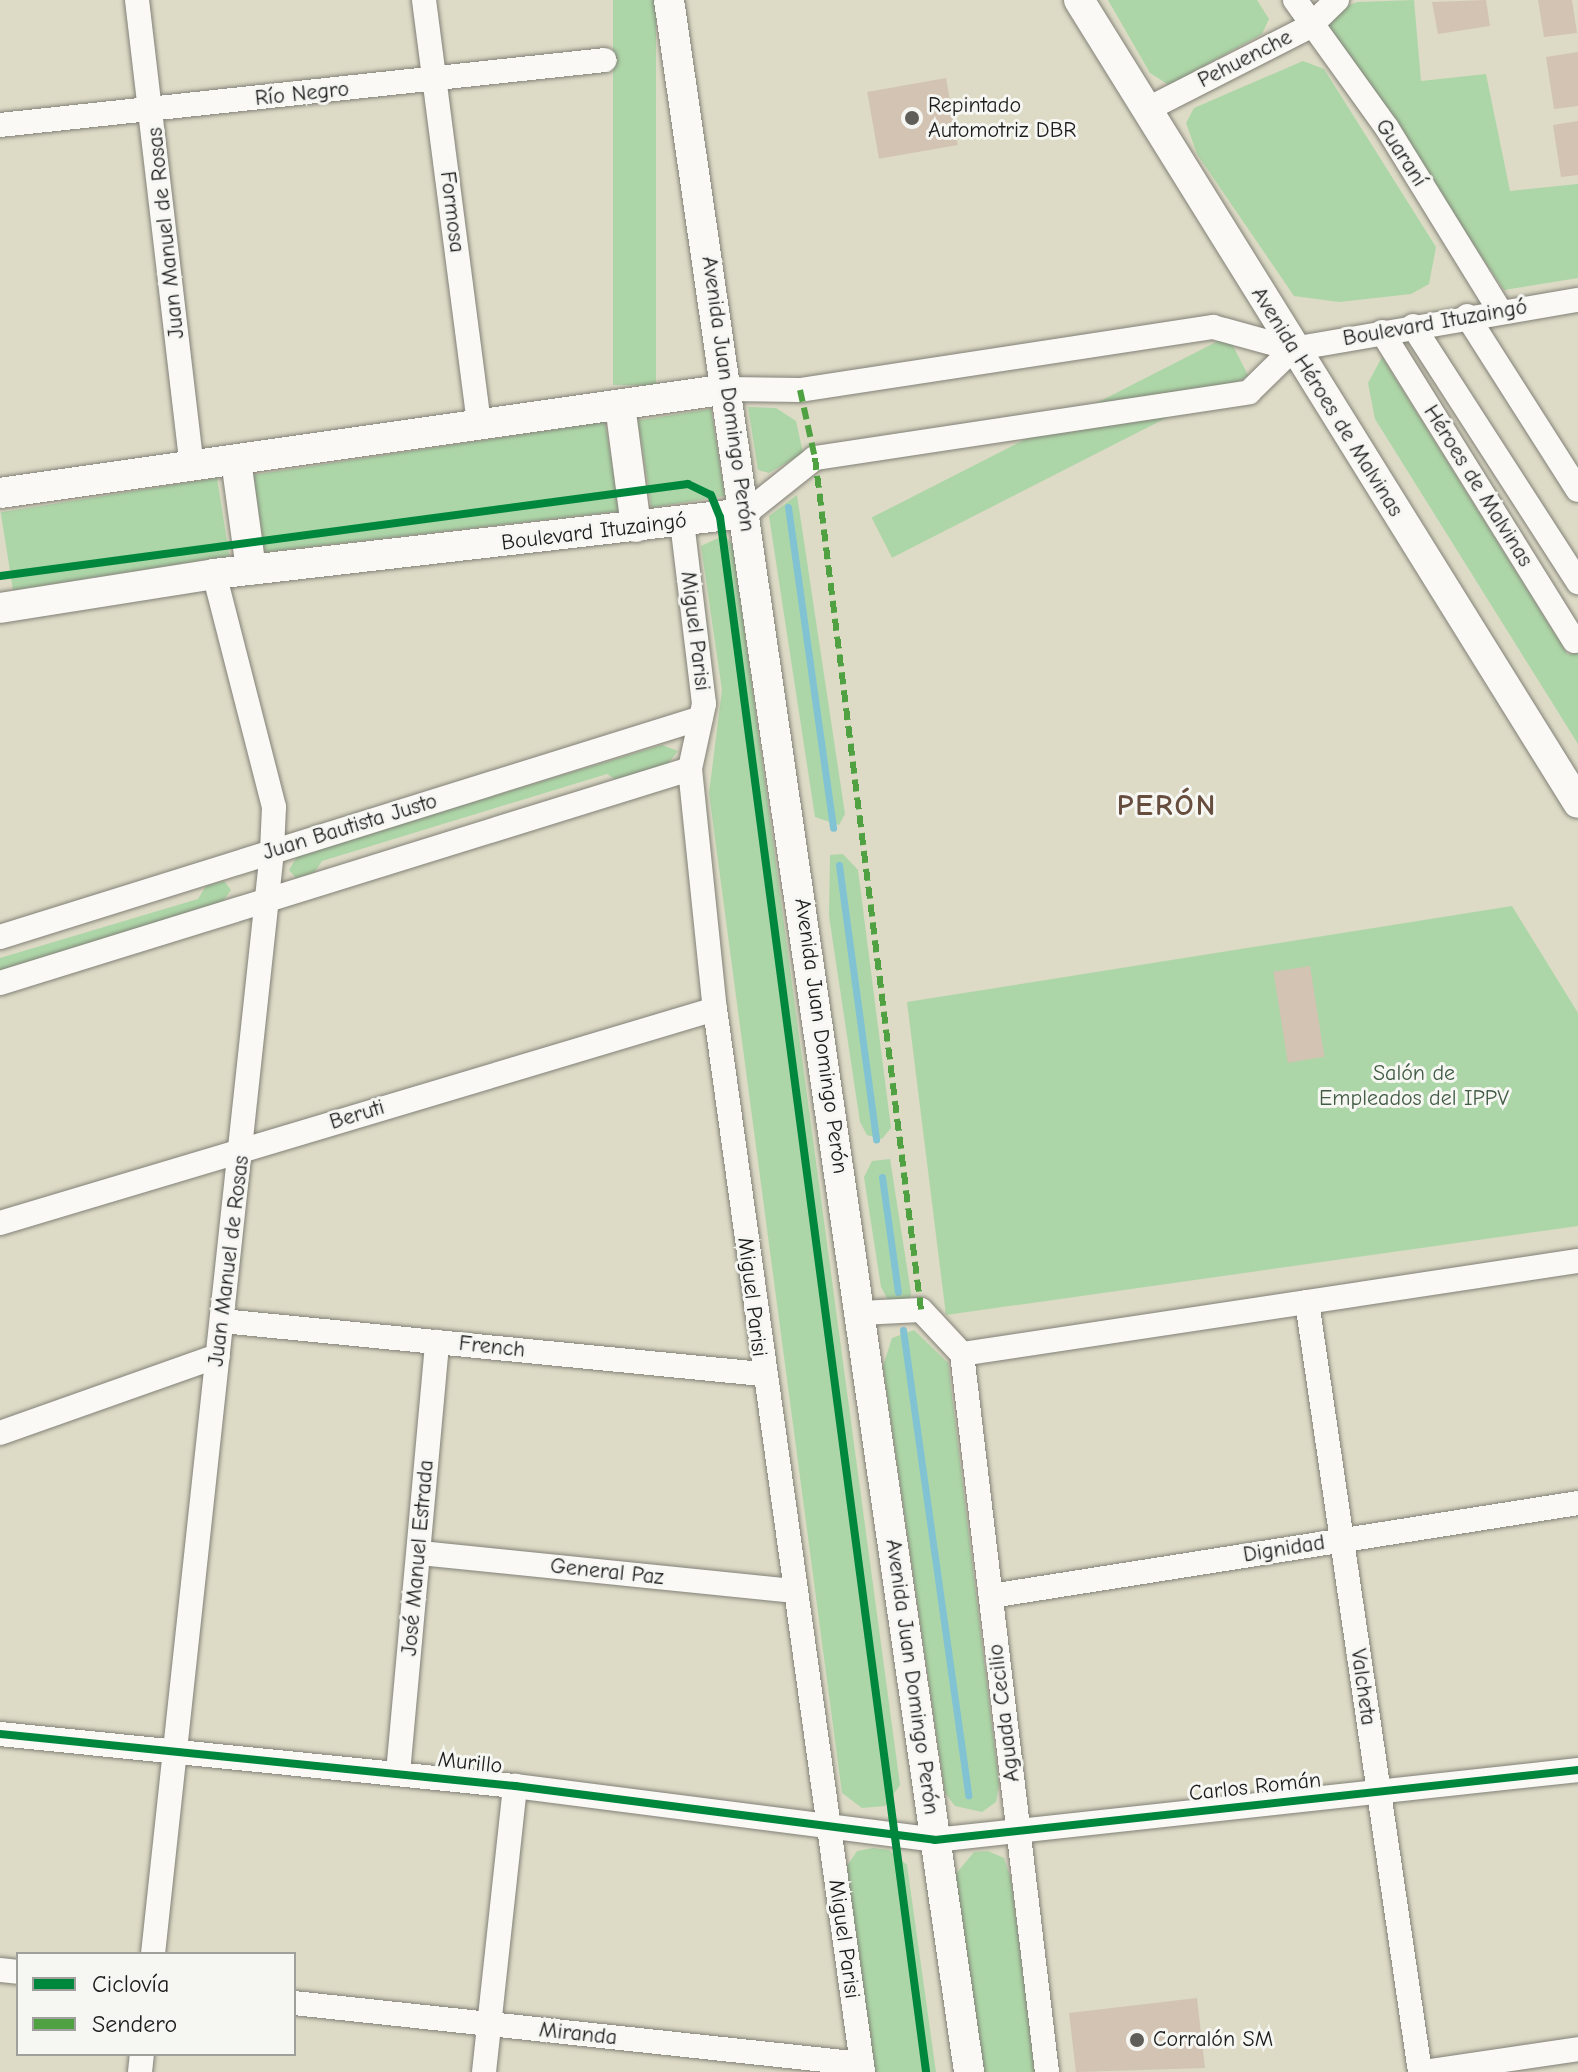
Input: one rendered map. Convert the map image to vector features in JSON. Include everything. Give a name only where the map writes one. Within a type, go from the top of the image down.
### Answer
[{"type":"main road","name":"Avenida Juan Domingo Perón","points":[[669,0],[746,513],[969,2072]]},
{"type":"main road","name":"Avenida Héroes de Malvinas","points":[[1079,0],[1293,349],[1578,803]]},
{"type":"main road","name":"Boulevard Ituzaingó","points":[[0,493],[728,389]]},
{"type":"main road","points":[[620,405],[636,527]]},
{"type":"main road","points":[[236,460],[251,570]]},
{"type":"main road","name":"Boulevard Ituzaingó","points":[[0,608],[214,574],[746,513]]},
{"type":"street","name":"Juan Manuel de Rosas","points":[[137,0],[192,466]]},
{"type":"street","name":"Formosa","points":[[424,0],[479,425]]},
{"type":"street","name":"Guaraní","points":[[1295,0],[1309,27],[1387,128],[1500,311]]},
{"type":"street","name":"Pehuenche","points":[[1146,110],[1309,27],[1337,0]]},
{"type":"street","name":"Río Negro","points":[[0,125],[605,60]]},
{"type":"street","name":"Boulevard Ituzaingó","points":[[728,389],[800,390],[1213,327],[1293,349],[1467,316],[1578,300]]},
{"type":"street","points":[[1467,316],[1578,490]]},
{"type":"street","points":[[1413,326],[1578,582],[1549,600]]},
{"type":"street","name":"Héroes de Malvinas","points":[[1382,332],[1574,641]]},
{"type":"street","points":[[746,513],[815,458],[1249,392],[1293,349]]},
{"type":"street","name":"Miguel Parisi","points":[[682,522],[701,718],[690,769],[715,1009],[762,1374],[862,2068]]},
{"type":"street","name":"Juan Manuel de Rosas","points":[[153,1952],[242,1149],[268,902],[274,807],[214,574]]},
{"type":"street","name":"Juan Bautista Justo","points":[[0,937],[701,718]]},
{"type":"street","points":[[0,983],[690,769]]},
{"type":"street","name":"Beruti","points":[[0,1223],[715,1009]]},
{"type":"street","points":[[860,1313],[921,1310],[962,1354],[1578,1261]]},
{"type":"street","name":"Valcheta","points":[[1307,1302],[1421,2072]]},
{"type":"street","name":"French","points":[[222,1321],[762,1374]]},
{"type":"street","name":"José Manuel Estrada","points":[[398,1773],[437,1342]]},
{"type":"street","name":"Aguada Cecilio","points":[[962,1354],[1047,2072]]},
{"type":"street","points":[[0,1433],[218,1356]]},
{"type":"street","name":"Dignidad","points":[[991,1596],[1578,1503]]},
{"type":"street","name":"General Paz","points":[[420,1553],[793,1591]]},
{"type":"street","name":"Murillo","points":[[0,1734],[398,1773],[827,1821],[935,1840]]},
{"type":"street","name":"Carlos Román","points":[[935,1840],[1578,1770]]},
{"type":"street","points":[[484,2072],[515,1786]]},
{"type":"street","name":"Miranda","points":[[296,2003],[862,2068]]},
{"type":"street","points":[[1421,2072],[1578,2049]]},
{"type":"green space","points":[[613,0],[656,0],[656,385],[613,385]]},
{"type":"green space","points":[[1108,0],[1257,0],[1269,19],[1262,34],[1169,85],[1150,73]]},
{"type":"green space","points":[[1414,0],[1421,81],[1486,74],[1510,191],[1578,184],[1578,278],[1504,290],[1326,25],[1335,11],[1357,2]]},
{"type":"green space","points":[[1303,61],[1324,69],[1436,247],[1429,284],[1411,294],[1339,302],[1294,296],[1197,154],[1186,123],[1194,108]]},
{"type":"green space","points":[[1228,336],[1248,376],[892,558],[872,518]]},
{"type":"green space","points":[[1382,357],[1568,655],[1578,649],[1578,744],[1375,419],[1368,383]]},
{"type":"green space","points":[[748,407],[776,408],[796,421],[803,453],[769,473],[758,470]]},
{"type":"green space","points":[[711,409],[725,496],[652,507],[638,421]]},
{"type":"green space","points":[[605,422],[620,511],[265,552],[253,475]]},
{"type":"green space","points":[[217,478],[229,556],[13,590],[1,512]]},
{"type":"green space","points":[[797,495],[845,814],[839,825],[815,817],[769,516]]},
{"type":"green space","points":[[725,535],[733,546],[900,1785],[885,1806],[862,1808],[842,1793],[709,793],[722,690],[701,546]]},
{"type":"green space","points":[[662,745],[678,751],[666,766],[618,781],[607,774],[322,861],[314,873],[296,878],[289,870],[298,855]]},
{"type":"green space","points":[[843,854],[858,870],[891,1128],[882,1139],[867,1135],[860,1122],[829,916],[830,855]]},
{"type":"green space","points":[[224,881],[231,890],[221,904],[0,971],[0,958],[198,899],[206,886]]},
{"type":"green space","name":"Salón de Empleados del IPPV","points":[[1512,906],[1578,1013],[1578,1226],[946,1315],[907,1002]]},
{"type":"green space","points":[[890,1159],[910,1302],[889,1302],[881,1287],[864,1177],[872,1161]]},
{"type":"green space","points":[[914,1330],[948,1363],[999,1785],[996,1802],[982,1812],[955,1806],[945,1793],[883,1366],[892,1338]]},
{"type":"green space","points":[[873,1848],[889,1850],[907,1865],[936,2072],[873,2072],[845,1869],[857,1851]]},
{"type":"green space","points":[[988,1851],[1004,1858],[1011,1879],[1036,2072],[983,2072],[955,1875],[974,1852]]},
{"type":"building","points":[[1486,0],[1490,26],[1438,34],[1432,2]]},
{"type":"building","points":[[1538,0],[1572,0],[1577,33],[1544,37]]},
{"type":"building","points":[[1578,52],[1578,106],[1554,109],[1546,57]]},
{"type":"building","name":"Repintado Automotriz DBR","points":[[946,78],[958,145],[879,159],[867,92]]},
{"type":"building","points":[[1578,121],[1578,175],[1561,177],[1553,125]]},
{"type":"building","name":"Salón de Empleados del IPPV","points":[[1310,966],[1324,1057],[1288,1063],[1273,972]]},
{"type":"building","name":"Corralón SM","points":[[1197,1998],[1205,2068],[1076,2072],[1069,2013]]},
{"type":"waterway","points":[[788,507],[833,828]]},
{"type":"waterway","points":[[839,865],[876,1140]]},
{"type":"waterway","points":[[882,1177],[898,1292]]},
{"type":"waterway","points":[[903,1330],[968,1795]]},
{"type":"marked path","points":[[800,390],[815,458],[921,1310]]},
{"type":"cycle path","points":[[0,576],[688,484],[711,495],[720,517],[926,2072]]},
{"type":"cycle path","points":[[0,1734],[515,1786],[935,1840],[1578,1770]]},
{"type":"place","name":"Repintado Automotriz DBR","points":[[912,118]]},
{"type":"place","name":"Corralón SM","points":[[1137,2040]]},
{"type":"district","name":"PERÓN","points":[[1167,806]]}]
